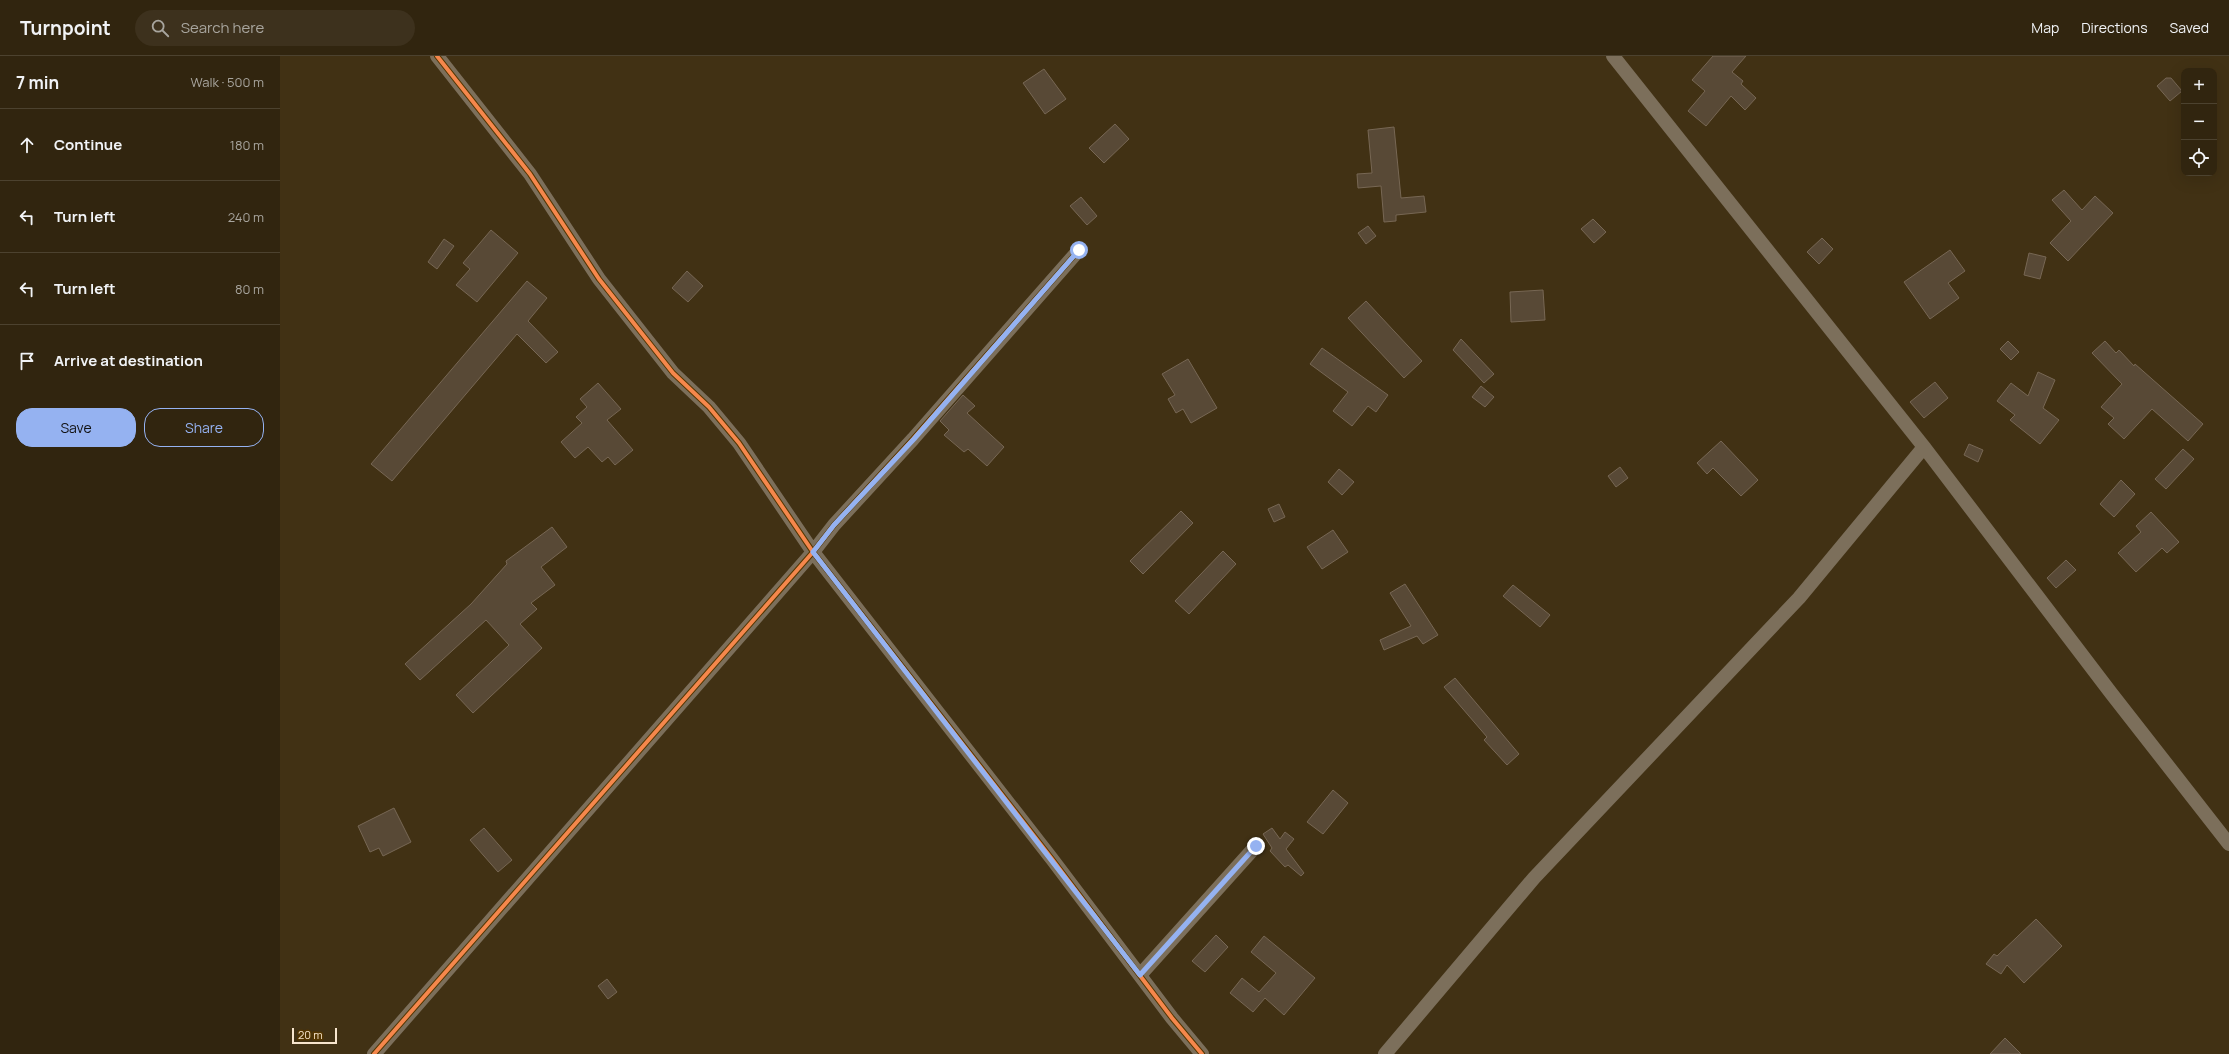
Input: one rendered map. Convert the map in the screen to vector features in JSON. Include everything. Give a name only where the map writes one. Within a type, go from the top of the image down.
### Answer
[{"type":"street","points":[[437,56],[530,174],[599,279],[673,373],[709,408],[739,443],[813,552],[1202,1054]]},
{"type":"street","points":[[1613,56],[1924,447],[2111,693],[2229,844]]},
{"type":"street","points":[[374,1054],[813,552],[834,525],[914,439],[1079,250]]},
{"type":"street","points":[[1385,1054],[1534,878],[1799,598],[1924,447]]},
{"type":"street","points":[[1140,975],[1256,846]]},
{"type":"building","points":[[1713,56],[1746,56],[1732,72],[1743,81],[1741,84],[1756,98],[1745,110],[1731,96],[1706,126],[1688,111],[1705,91],[1692,80]]},
{"type":"building","points":[[1044,69],[1066,99],[1045,114],[1023,83]]},
{"type":"building","points":[[2166,78],[2171,78],[2181,92],[2170,101],[2157,86]]},
{"type":"building","points":[[1115,124],[1129,139],[1104,163],[1089,148]]},
{"type":"building","points":[[1394,127],[1401,198],[1424,196],[1426,212],[1396,215],[1396,221],[1384,222],[1381,186],[1358,188],[1357,174],[1372,173],[1368,130]]},
{"type":"building","points":[[2064,190],[2082,210],[2095,196],[2113,213],[2068,261],[2050,243],[2071,221],[2052,200]]},
{"type":"building","points":[[1081,197],[1097,216],[1087,225],[1070,206]]},
{"type":"building","points":[[1593,219],[1606,232],[1594,243],[1581,229]]},
{"type":"building","points":[[1368,226],[1376,236],[1366,244],[1358,233]]},
{"type":"building","points":[[491,230],[518,253],[477,302],[456,285],[470,269],[463,263]]},
{"type":"building","points":[[1822,238],[1833,249],[1819,264],[1807,252]]},
{"type":"building","points":[[444,239],[454,246],[437,269],[428,262]]},
{"type":"building","points":[[1950,250],[1965,271],[1948,283],[1959,298],[1930,319],[1904,282]]},
{"type":"building","points":[[2029,253],[2046,257],[2040,279],[2024,275]]},
{"type":"building","points":[[687,271],[703,286],[688,302],[672,288]]},
{"type":"building","points":[[527,281],[547,298],[528,321],[558,352],[546,363],[517,334],[392,481],[371,464]]},
{"type":"building","points":[[1543,290],[1545,320],[1511,322],[1510,292]]},
{"type":"building","points":[[1366,301],[1422,361],[1404,378],[1348,318]]},
{"type":"building","points":[[1461,339],[1494,374],[1484,383],[1453,350]]},
{"type":"building","points":[[2008,341],[2019,352],[2011,360],[2000,349]]},
{"type":"building","points":[[2105,341],[2116,353],[2119,350],[2134,366],[2135,364],[2203,424],[2188,441],[2152,409],[2124,439],[2108,424],[2114,418],[2101,407],[2122,384],[2092,353]]},
{"type":"building","points":[[1322,348],[1388,395],[1376,412],[1368,406],[1352,426],[1333,411],[1348,392],[1310,364]]},
{"type":"building","points":[[1188,359],[1217,408],[1191,423],[1183,409],[1176,413],[1168,399],[1175,395],[1162,374]]},
{"type":"building","points":[[2038,372],[2055,380],[2043,408],[2059,420],[2040,444],[2010,420],[2015,415],[1997,401],[2011,383],[2028,396]]},
{"type":"building","points":[[1935,382],[1948,398],[1924,418],[1910,402]]},
{"type":"building","points":[[598,383],[621,409],[607,420],[633,450],[615,465],[608,457],[602,462],[588,447],[575,458],[561,442],[582,423],[576,417],[587,407],[580,399]]},
{"type":"building","points":[[1481,386],[1494,397],[1485,407],[1472,397]]},
{"type":"building","points":[[963,395],[975,406],[967,413],[1004,447],[987,466],[968,449],[964,452],[944,435],[949,430],[940,421]]},
{"type":"building","points":[[1721,441],[1758,480],[1741,496],[1713,468],[1707,474],[1697,463]]},
{"type":"building","points":[[1969,444],[1983,450],[1978,462],[1964,455]]},
{"type":"building","points":[[2183,449],[2194,459],[2166,489],[2155,479]]},
{"type":"building","points":[[1620,467],[1628,478],[1616,487],[1608,476]]},
{"type":"building","points":[[1339,469],[1354,482],[1342,495],[1328,482]]},
{"type":"building","points":[[2121,480],[2135,494],[2114,517],[2100,504]]},
{"type":"building","points":[[1279,504],[1285,517],[1274,522],[1268,509]]},
{"type":"building","points":[[1181,511],[1193,523],[1143,574],[1130,561]]},
{"type":"building","points":[[2151,512],[2179,542],[2167,553],[2162,548],[2136,572],[2118,553],[2141,532],[2136,526]]},
{"type":"building","points":[[552,527],[567,547],[541,567],[555,585],[531,603],[537,609],[520,624],[542,648],[473,713],[456,695],[509,645],[486,620],[420,680],[405,664],[471,604],[507,564],[506,561]]},
{"type":"building","points":[[1333,530],[1348,552],[1322,569],[1307,547]]},
{"type":"building","points":[[1223,551],[1236,564],[1189,614],[1175,601]]},
{"type":"building","points":[[2066,560],[2076,570],[2056,588],[2047,578]]},
{"type":"building","points":[[1405,584],[1438,635],[1423,644],[1417,636],[1384,650],[1380,640],[1411,626],[1390,593]]},
{"type":"building","points":[[1513,585],[1550,615],[1540,627],[1503,596]]},
{"type":"building","points":[[1455,678],[1519,754],[1507,765],[1484,740],[1487,737],[1444,687]]},
{"type":"building","points":[[1333,790],[1348,803],[1323,834],[1307,822]]},
{"type":"building","points":[[394,808],[411,842],[383,856],[379,848],[370,852],[358,826]]},
{"type":"building","points":[[484,828],[512,860],[498,872],[470,840]]},
{"type":"building","points":[[1272,828],[1280,839],[1285,832],[1294,839],[1286,849],[1304,873],[1301,876],[1288,865],[1285,867],[1270,851],[1272,848],[1263,834]]},
{"type":"building","points":[[2036,919],[2062,946],[2024,983],[2007,965],[2001,974],[1986,964],[1994,954],[1997,956]]},
{"type":"building","points":[[1216,935],[1228,947],[1205,972],[1192,961]]},
{"type":"building","points":[[1264,936],[1315,978],[1284,1015],[1265,998],[1253,1012],[1230,993],[1242,978],[1259,992],[1276,973],[1251,952]]},
{"type":"building","points":[[607,979],[617,992],[608,999],[598,986]]},
{"type":"building","points":[[2005,1038],[2021,1054],[1990,1054]]},
{"type":"cycle path","points":[[437,56],[530,174],[599,279],[673,373],[709,407],[739,443],[813,552],[834,525],[913,439],[1079,250]]},
{"type":"cycle path","points":[[374,1054],[813,552],[1052,859],[1172,1018],[1202,1054]]},
{"type":"route","points":[[1079,250],[914,439],[834,525],[813,552],[1052,859],[1140,975],[1256,846]]}]
